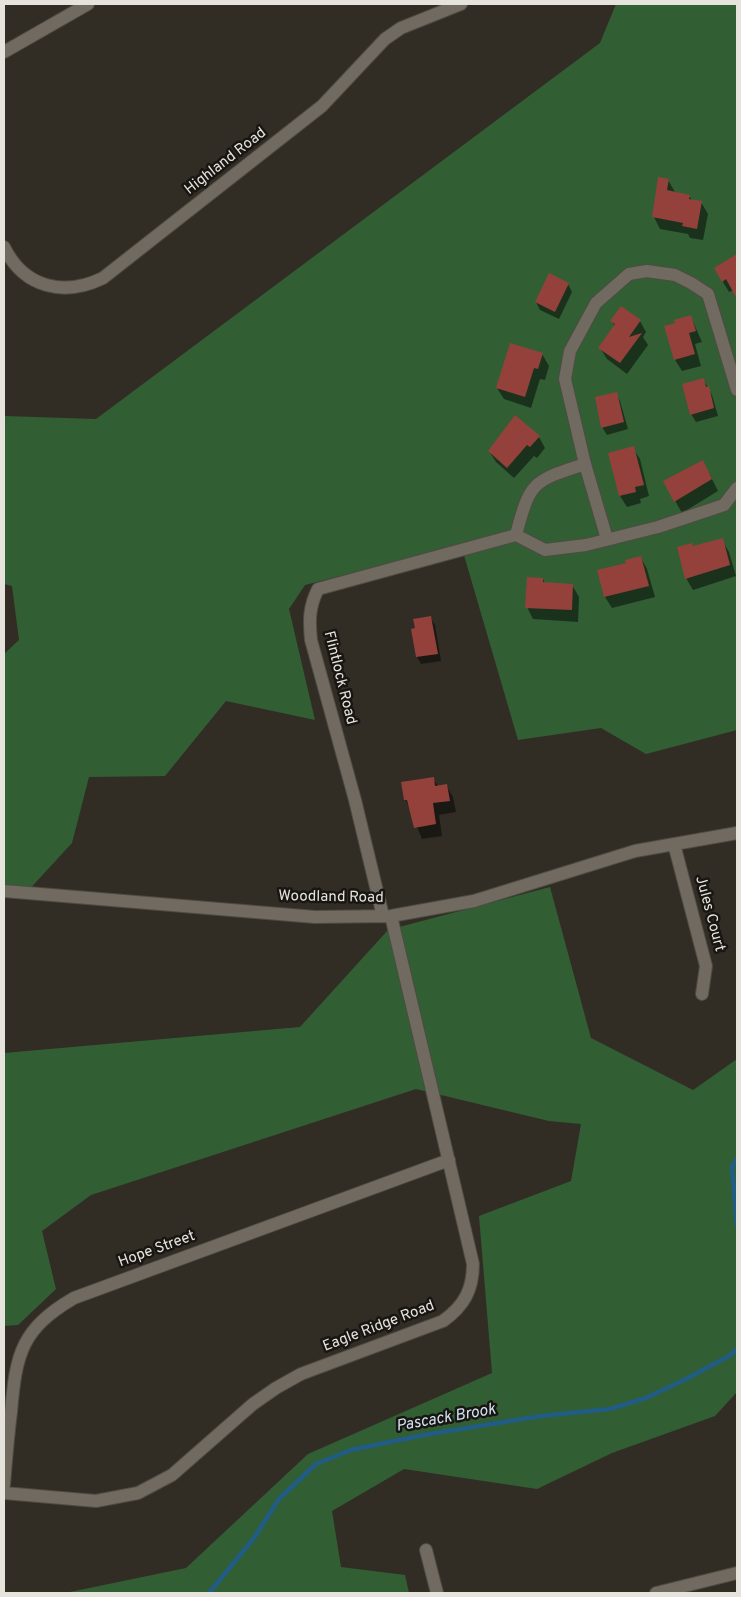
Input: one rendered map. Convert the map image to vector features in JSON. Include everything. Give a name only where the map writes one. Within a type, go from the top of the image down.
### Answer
[{"type":"street","points":[[4,52],[88,4]]},
{"type":"street","name":"Highland Road","points":[[4,247],[18,268],[30,278],[44,284],[74,288],[103,278],[322,106],[384,39],[401,28],[460,4]]},
{"type":"street","points":[[607,538],[585,464],[565,379],[570,352],[596,304],[629,274],[647,271],[675,275],[708,294],[737,390]]},
{"type":"street","points":[[585,464],[554,474],[533,486],[523,508],[516,535],[545,550],[586,545],[607,538],[658,527],[724,505],[737,488]]},
{"type":"street","name":"Flintlock Road","points":[[387,916],[311,640],[308,616],[312,602],[318,589],[516,535]]},
{"type":"street","name":"Woodland Road","points":[[4,891],[315,917],[387,916],[474,901],[635,851],[737,833]]},
{"type":"street","name":"Jules Court","points":[[674,844],[706,966],[702,994]]},
{"type":"street","name":"Eagle Ridge Road","points":[[4,1493],[96,1501],[138,1494],[172,1475],[252,1404],[276,1388],[301,1374],[443,1321],[454,1313],[470,1290],[473,1264],[449,1160],[387,916]]},
{"type":"street","name":"Hope Street","points":[[4,1484],[14,1369],[30,1336],[56,1308],[74,1298],[449,1160]]},
{"type":"street","points":[[426,1550],[437,1593]]},
{"type":"street","points":[[656,1593],[737,1573]]},
{"type":"green space","points":[[616,4],[737,4],[737,730],[646,754],[601,728],[518,740],[461,545],[305,585],[289,609],[315,720],[226,701],[165,776],[89,777],[72,843],[25,894],[4,893],[4,654],[19,640],[12,586],[4,584],[4,416],[96,419],[600,43]]},
{"type":"green space","points":[[550,887],[591,1038],[693,1090],[737,1059],[737,1392],[715,1416],[612,1453],[537,1489],[404,1469],[332,1511],[341,1567],[405,1575],[409,1593],[65,1593],[186,1568],[308,1454],[492,1373],[479,1216],[571,1181],[581,1124],[549,1121],[416,1089],[91,1195],[42,1231],[56,1289],[18,1325],[4,1326],[4,1053],[300,1027],[388,930]]},
{"type":"building","points":[[658,177],[669,179],[667,190],[690,195],[689,199],[702,201],[697,229],[682,226],[683,223],[652,217]]},
{"type":"building","points":[[737,254],[737,299],[726,279],[722,282],[714,268]]},
{"type":"building","points":[[549,273],[569,283],[555,312],[535,302]]},
{"type":"building","points":[[621,306],[641,320],[629,337],[642,333],[620,363],[598,348],[615,324],[610,321]]},
{"type":"building","points":[[691,315],[696,331],[689,333],[695,354],[674,360],[664,326],[675,323],[674,320]]},
{"type":"building","points":[[510,343],[543,353],[538,369],[534,368],[525,397],[496,388]]},
{"type":"building","points":[[704,378],[706,387],[709,386],[714,408],[690,415],[682,384]]},
{"type":"building","points":[[617,392],[624,422],[601,428],[595,397]]},
{"type":"building","points":[[515,415],[540,436],[530,447],[527,445],[507,468],[488,451]]},
{"type":"building","points":[[634,446],[644,485],[635,487],[636,492],[619,496],[608,453]]},
{"type":"building","points":[[703,460],[712,479],[674,502],[663,481]]},
{"type":"building","points":[[723,538],[730,565],[685,579],[677,547],[692,543],[693,546]]},
{"type":"building","points":[[641,556],[649,586],[604,597],[597,570],[626,563],[625,560]]},
{"type":"building","points":[[527,577],[543,578],[543,582],[573,584],[572,610],[525,608]]},
{"type":"building","points":[[431,616],[438,654],[416,657],[411,629],[415,628],[413,619]]},
{"type":"building","points":[[434,777],[435,786],[447,784],[450,801],[433,803],[436,824],[414,828],[407,800],[404,800],[401,782]]},
{"type":"waterway","name":"Pascack Brook","points":[[737,1159],[732,1167],[737,1226]]},
{"type":"waterway","name":"Pascack Brook","points":[[209,1593],[254,1538],[279,1499],[316,1464],[351,1450],[424,1435],[541,1416],[610,1409],[646,1398],[729,1356],[737,1349]]}]
